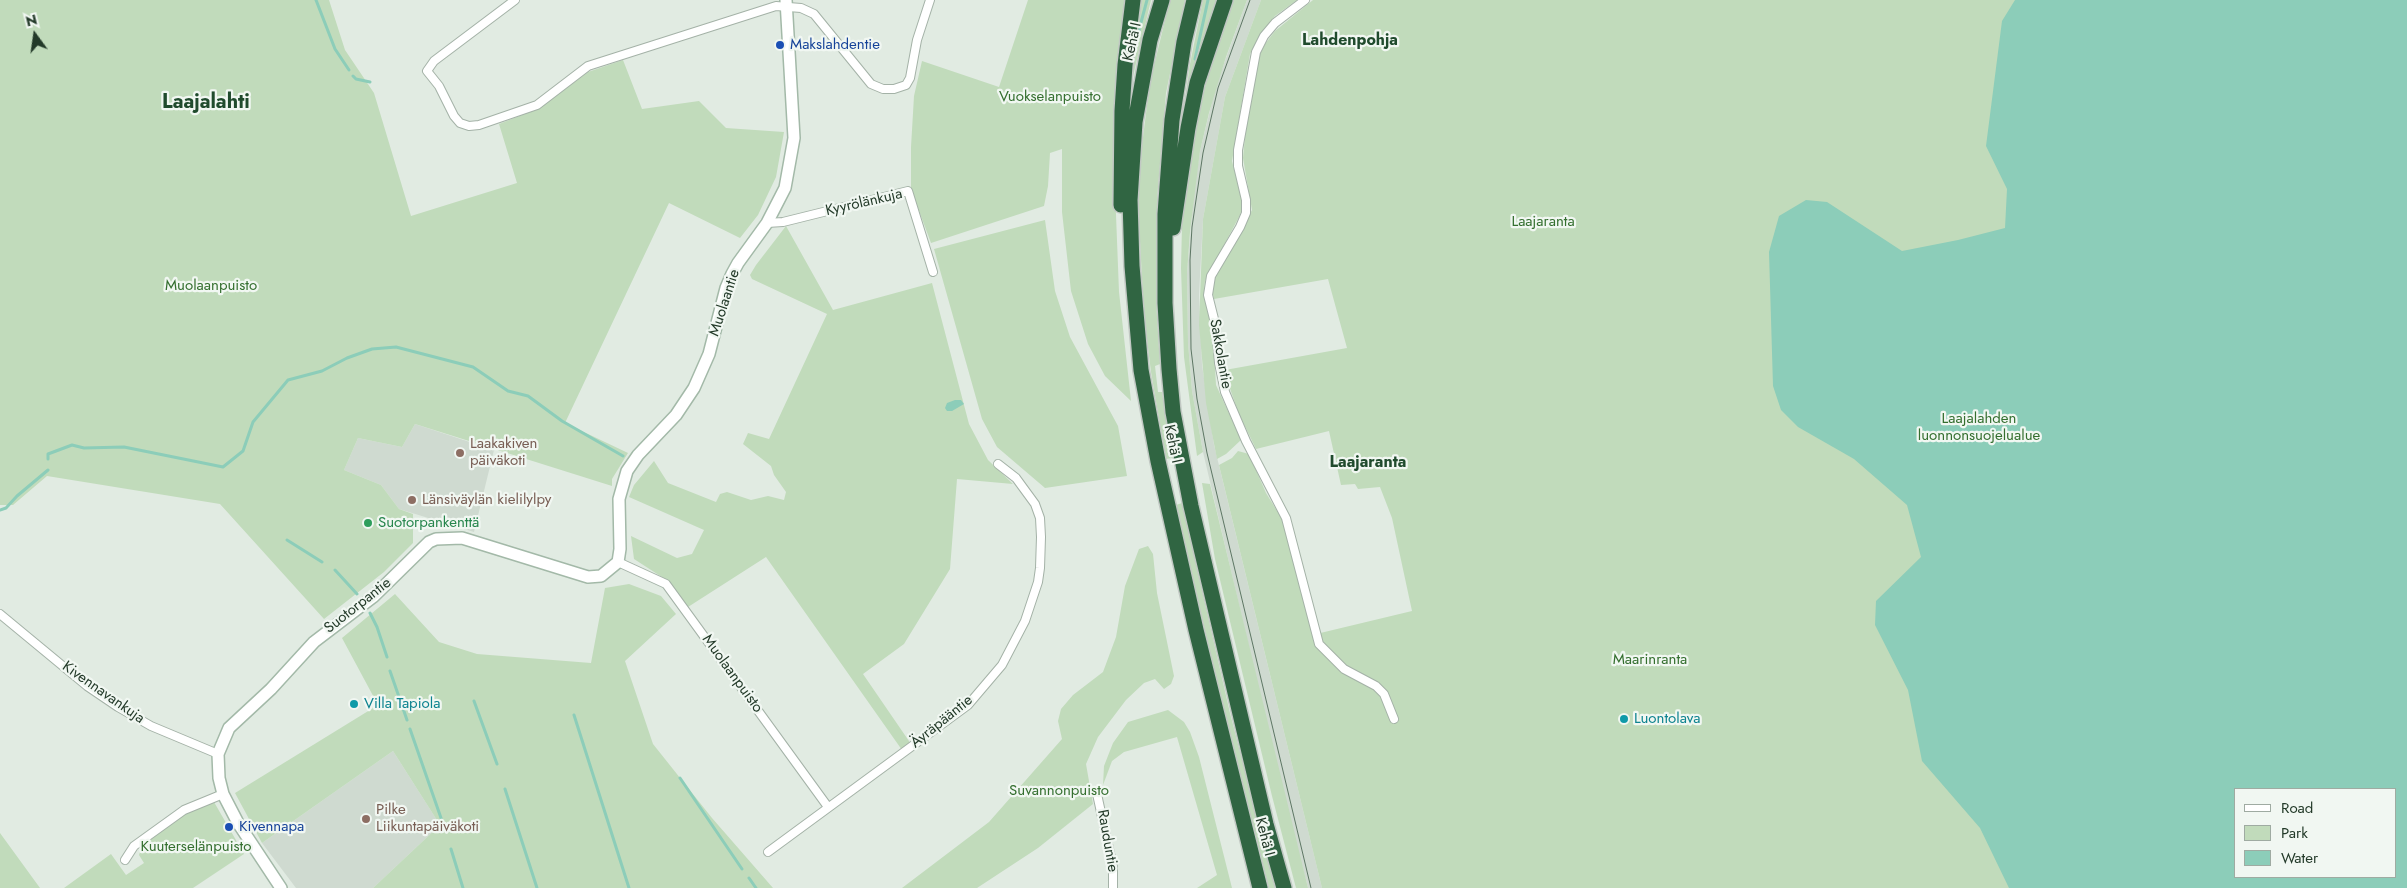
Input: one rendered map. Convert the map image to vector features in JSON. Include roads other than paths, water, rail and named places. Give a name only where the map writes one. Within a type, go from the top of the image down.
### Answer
[{"type":"highway","points":[[1132,266],[1120,201],[1120,154],[1125,65],[1133,0]]},
{"type":"highway","name":"Kehä I","points":[[1162,0],[1150,40],[1135,122],[1130,200],[1132,266],[1141,370],[1164,490],[1216,715],[1260,888]]},
{"type":"highway","name":"Kehä I","points":[[1194,0],[1184,42],[1172,120],[1165,214],[1164,268],[1169,370],[1180,456],[1186,485],[1266,824],[1284,888]]},
{"type":"highway","points":[[1164,268],[1197,83],[1225,0]]},
{"type":"street","points":[[515,0],[434,61],[427,71],[439,86],[454,116],[460,122],[469,126],[479,125],[537,105],[588,66],[771,6],[786,3],[814,14],[871,84],[883,89],[894,89],[906,85],[910,78],[918,40],[930,0]]},
{"type":"street","name":"Sakkolantie","points":[[1305,0],[1275,23],[1264,36],[1256,52],[1238,150],[1238,166],[1246,200],[1246,213],[1208,282],[1208,295],[1216,327],[1219,363],[1225,392],[1246,441],[1286,518],[1319,644],[1334,662],[1376,686],[1384,694],[1394,719]]},
{"type":"street","name":"Muolaantie","points":[[618,562],[620,549],[619,499],[627,471],[638,455],[676,415],[694,388],[709,354],[726,288],[732,274],[767,223],[785,188],[794,138],[786,3]]},
{"type":"street","name":"Kyyrölänkuja","points":[[767,223],[782,222],[908,190],[933,272]]},
{"type":"street","name":"Äyräpääntie","points":[[768,852],[968,704],[1002,665],[1025,622],[1040,568],[1040,518],[1030,495],[1016,478],[998,464]]},
{"type":"street","name":"Suotorpantie","points":[[218,754],[229,728],[270,689],[314,642],[388,584],[429,542],[445,537],[462,538],[588,577],[601,576],[618,562]]},
{"type":"street","name":"Muolaanpuisto","points":[[618,562],[659,579],[670,589],[828,807]]},
{"type":"street","name":"Kivennavankuja","points":[[0,614],[87,686],[118,707],[151,726],[218,754]]},
{"type":"street","points":[[218,754],[219,778],[223,794],[238,822],[281,888]]},
{"type":"street","points":[[125,860],[134,846],[184,810],[223,794]]},
{"type":"street","name":"Rauduntie","points":[[1097,794],[1113,867],[1112,888]]},
{"type":"water","points":[[2015,0],[2407,0],[2407,888],[2009,888],[1980,828],[1922,761],[1908,690],[1875,625],[1876,601],[1921,557],[1907,505],[1854,459],[1798,427],[1781,410],[1773,386],[1769,252],[1779,216],[1806,200],[1827,202],[1902,251],[2005,228],[2007,189],[1986,146],[2002,21]]},
{"type":"water","points":[[961,400],[964,404],[952,411],[947,411],[945,408],[947,403]]},
{"type":"waterway","points":[[316,0],[335,49],[349,70]]},
{"type":"waterway","points":[[1136,41],[1147,0]]},
{"type":"waterway","points":[[1195,59],[1208,0]]},
{"type":"waterway","points":[[353,76],[356,79],[370,82]]},
{"type":"waterway","points":[[48,459],[48,454],[72,445],[84,448],[124,447],[223,467],[243,451],[253,422],[288,380],[322,371],[347,358],[372,349],[396,347],[473,367],[508,391],[528,396],[562,421],[623,456]]},
{"type":"waterway","points":[[0,510],[6,508],[17,496],[48,470]]},
{"type":"waterway","points":[[287,540],[322,562]]},
{"type":"waterway","points":[[335,570],[357,594]]},
{"type":"waterway","points":[[370,613],[387,657]]},
{"type":"waterway","points":[[390,671],[407,720]]},
{"type":"waterway","points":[[474,701],[497,764]]},
{"type":"waterway","points":[[574,715],[629,888]]},
{"type":"waterway","points":[[410,729],[441,818]]},
{"type":"waterway","points":[[680,778],[742,869]]},
{"type":"waterway","points":[[505,789],[537,888]]},
{"type":"waterway","points":[[451,849],[463,888]]},
{"type":"waterway","points":[[749,878],[756,888]]},
{"type":"tram line","points":[[1250,0],[1218,88],[1203,153],[1192,227],[1190,260],[1191,349],[1197,399],[1207,453],[1311,888]]},
{"type":"place","name":"Makslahdentie","points":[[780,45]]},
{"type":"place","name":"Laakakiven päiväkoti","points":[[460,453]]},
{"type":"place","name":"Länsiväylän kielilylpy","points":[[412,500]]},
{"type":"place","name":"Suotorpankenttä","points":[[368,523]]},
{"type":"place","name":"Villa Tapiola","points":[[354,704]]},
{"type":"place","name":"Luontolava","points":[[1624,719]]},
{"type":"place","name":"Pilke Liikuntapäiväkoti","points":[[366,819]]},
{"type":"place","name":"Kivennapa","points":[[229,827]]},
{"type":"district","name":"Lahdenpohja","points":[[1350,41]]},
{"type":"district","name":"Laajalahti","points":[[206,103]]},
{"type":"district","name":"Laajaranta","points":[[1368,463]]},
{"type":"park label","name":"Vuokselanpuisto","points":[[1050,97]]},
{"type":"park label","name":"Laajalahden luonnonsuojelualue","points":[[1979,428]]},
{"type":"park label","name":"Maarinranta","points":[[1650,660]]},
{"type":"park label","name":"Suvannonpuisto","points":[[1059,791]]},
{"type":"park label","name":"Kuuterselänpuisto","points":[[196,847]]}]
